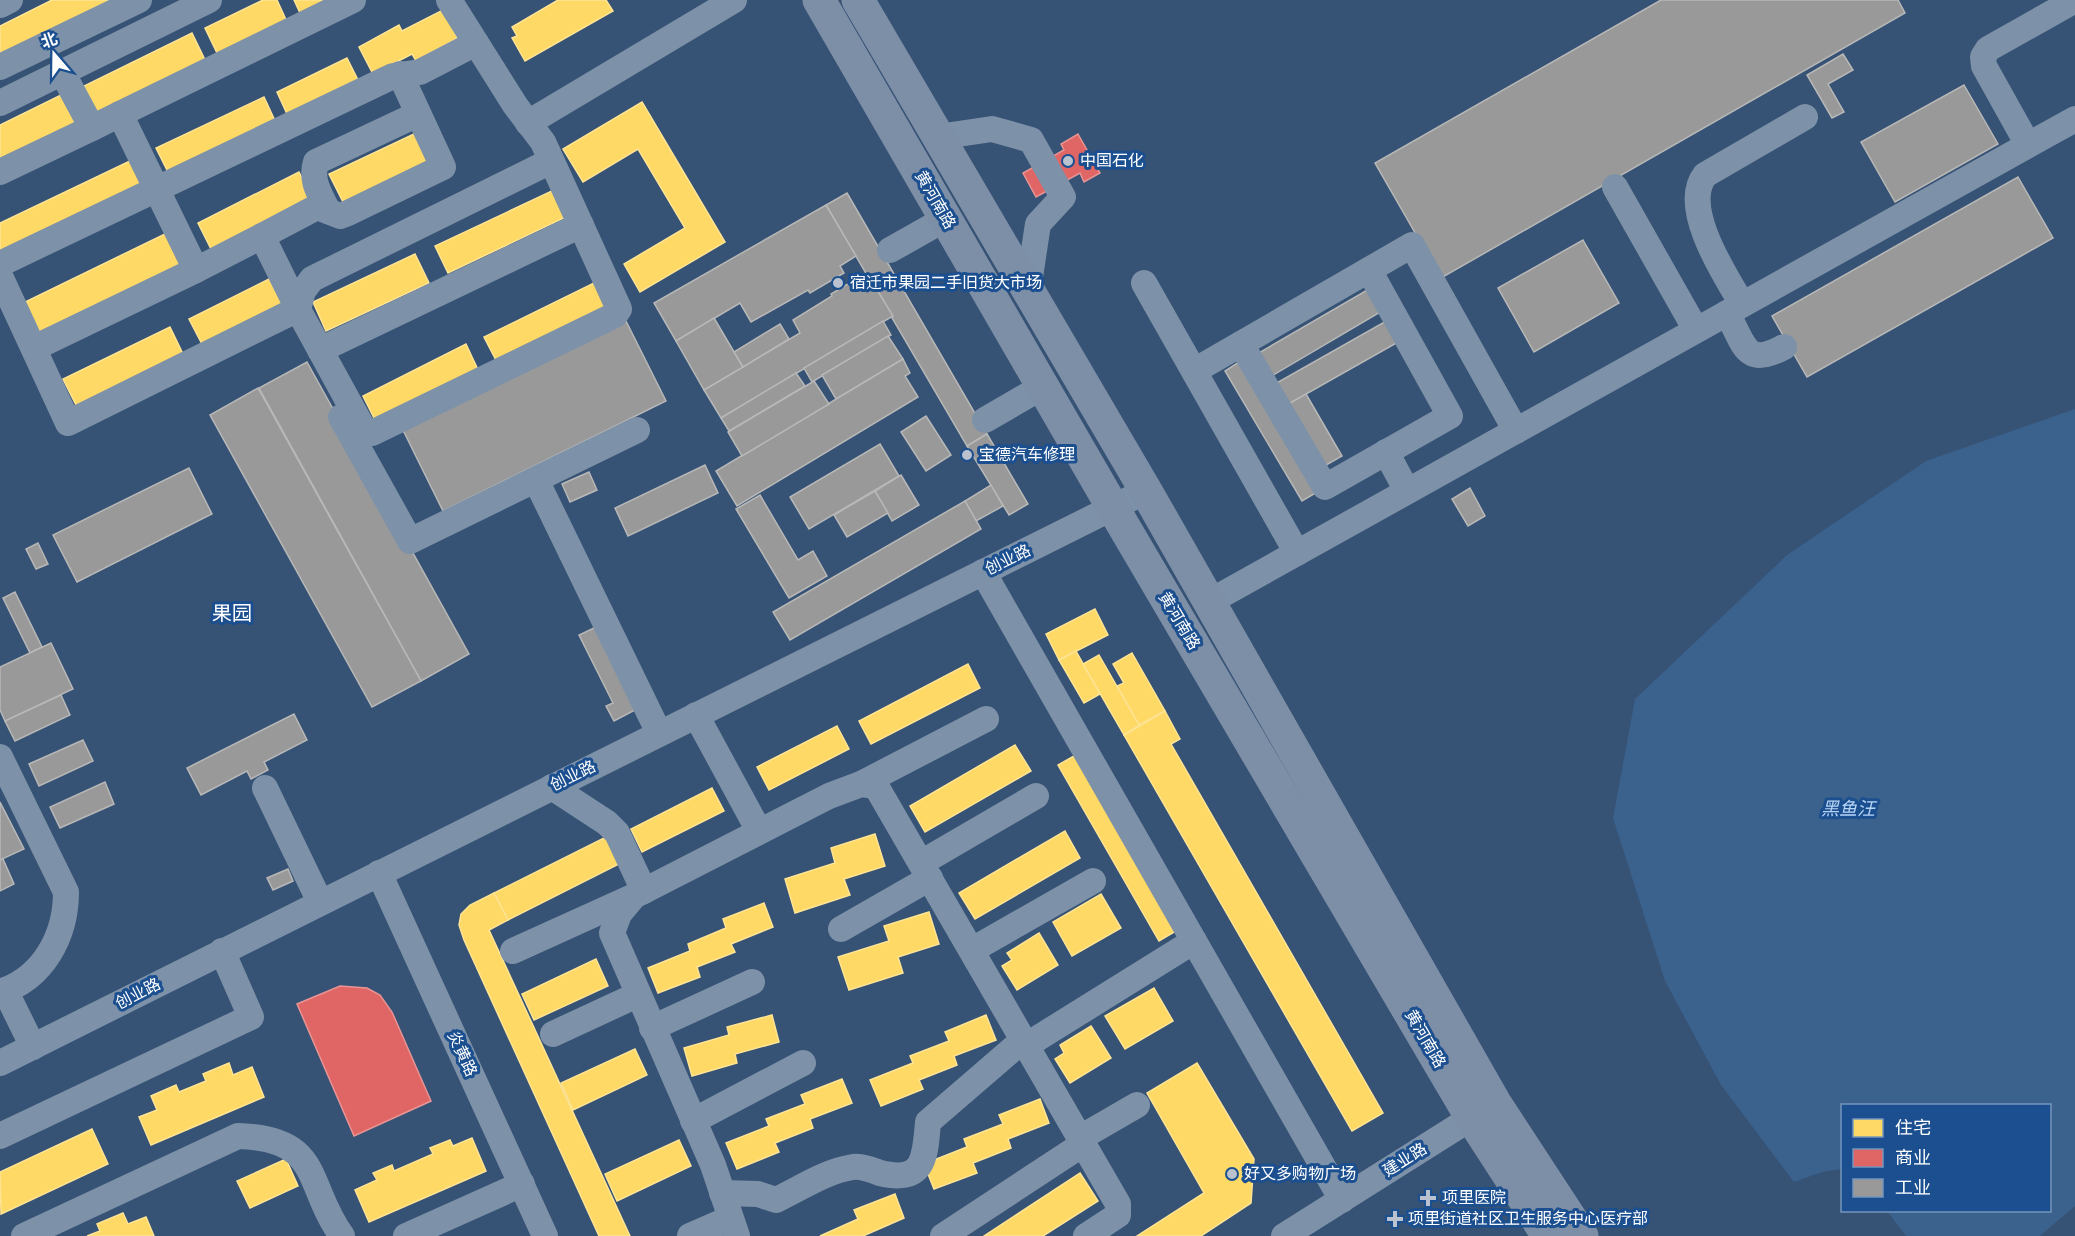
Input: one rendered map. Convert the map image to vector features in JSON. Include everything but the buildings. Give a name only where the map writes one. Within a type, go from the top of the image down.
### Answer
[{"type":"main road","name":"黄河南路","points":[[819,0],[1113,508],[1483,1110],[1582,1236]]},
{"type":"main road","name":"黄河南路","points":[[858,0],[1209,602],[1483,1110],[1548,1236]]},
{"type":"street","points":[[0,5],[10,0]]},
{"type":"street","points":[[0,67],[139,0]]},
{"type":"street","points":[[0,103],[209,0]]},
{"type":"street","points":[[0,172],[352,0]]},
{"type":"street","points":[[312,350],[364,430],[372,433],[615,315],[620,309],[543,142],[528,123],[449,0]]},
{"type":"street","points":[[528,123],[734,0]]},
{"type":"street","points":[[2028,145],[1984,66],[1983,57],[1988,49],[2075,0]]},
{"type":"street","points":[[0,264],[400,74],[420,72],[476,43]]},
{"type":"street","points":[[62,72],[92,128]]},
{"type":"street","points":[[33,348],[196,270],[317,207],[340,216],[443,167],[400,74]]},
{"type":"street","points":[[120,114],[196,270]]},
{"type":"street","points":[[328,211],[312,174],[316,162],[418,114]]},
{"type":"street","points":[[1784,347],[1766,357],[1757,357],[1749,352],[1735,309],[1713,255],[1698,209],[1696,192],[1705,176],[1805,117]]},
{"type":"street","points":[[1209,602],[2075,119]]},
{"type":"street","points":[[938,137],[992,129],[1031,140],[1063,197],[1038,224],[1028,290]]},
{"type":"street","points":[[0,276],[68,423],[298,309],[303,291],[312,279],[551,161]]},
{"type":"street","points":[[1615,187],[1696,330]]},
{"type":"street","points":[[890,250],[945,219]]},
{"type":"street","points":[[312,350],[581,225]]},
{"type":"street","points":[[262,236],[298,309],[312,350],[410,541],[637,430]]},
{"type":"street","points":[[1194,371],[1412,245],[1516,431]]},
{"type":"street","points":[[1241,344],[1324,487],[1450,416],[1369,270]]},
{"type":"street","points":[[1144,283],[1298,553]]},
{"type":"street","points":[[985,420],[1042,387]]},
{"type":"street","points":[[1386,452],[1407,491]]},
{"type":"street","points":[[536,480],[659,733]]},
{"type":"street","name":"创业路","points":[[0,1063],[1146,491]]},
{"type":"street","points":[[983,572],[1341,1200]]},
{"type":"street","points":[[696,715],[759,831]]},
{"type":"street","points":[[513,951],[639,894],[759,831],[829,796],[861,784],[986,719]]},
{"type":"street","points":[[0,757],[66,892],[66,913],[56,943],[43,963],[2,991],[33,1047]]},
{"type":"street","points":[[861,784],[876,786],[1118,1204],[1118,1215],[1086,1236]]},
{"type":"street","points":[[552,787],[607,823],[617,833],[639,894]]},
{"type":"street","points":[[265,788],[320,902]]},
{"type":"street","points":[[841,929],[1036,796]]},
{"type":"street","name":"炎黄路","points":[[379,873],[545,1236]]},
{"type":"street","points":[[972,950],[1093,881]]},
{"type":"street","points":[[639,894],[619,914],[612,933],[693,1121],[733,1227],[690,1236]]},
{"type":"street","points":[[722,1193],[758,1194],[776,1200],[836,1170],[857,1167],[896,1177],[915,1172],[922,1163],[926,1151],[927,1122],[1025,1042],[1194,941]]},
{"type":"street","points":[[0,1136],[251,1017],[222,951]]},
{"type":"street","points":[[652,1028],[752,982]]},
{"type":"street","points":[[553,1034],[637,995]]},
{"type":"street","points":[[693,1121],[803,1063]]},
{"type":"street","points":[[942,1236],[1137,1105]]},
{"type":"street","name":"建业路","points":[[1284,1236],[1483,1110]]},
{"type":"street","points":[[24,1236],[238,1136],[261,1136],[287,1146],[308,1166],[342,1236]]},
{"type":"street","points":[[406,1236],[522,1184]]},
{"type":"water","name":"黑鱼汪","points":[[2075,409],[2075,1206],[2040,1236],[1906,1236],[1888,1212],[2051,1212],[2051,1104],[1841,1104],[1841,1169],[1822,1172],[1794,1182],[1721,1085],[1665,981],[1613,818],[1635,699],[1787,555],[1926,461]]},
{"type":"place","name":"中国石化","points":[[1068,161]]},
{"type":"place","name":"宿迁市果园二手旧货大市场","points":[[838,283]]},
{"type":"place","name":"宝德汽车修理","points":[[967,455]]},
{"type":"place","name":"好又多购物广场","points":[[1232,1174]]},
{"type":"place","name":"项里医院","points":[[1428,1198]]},
{"type":"place","name":"项里街道社区卫生服务中心医疗部","points":[[1395,1219]]},
{"type":"district","name":"果园","points":[[232,614]]}]
